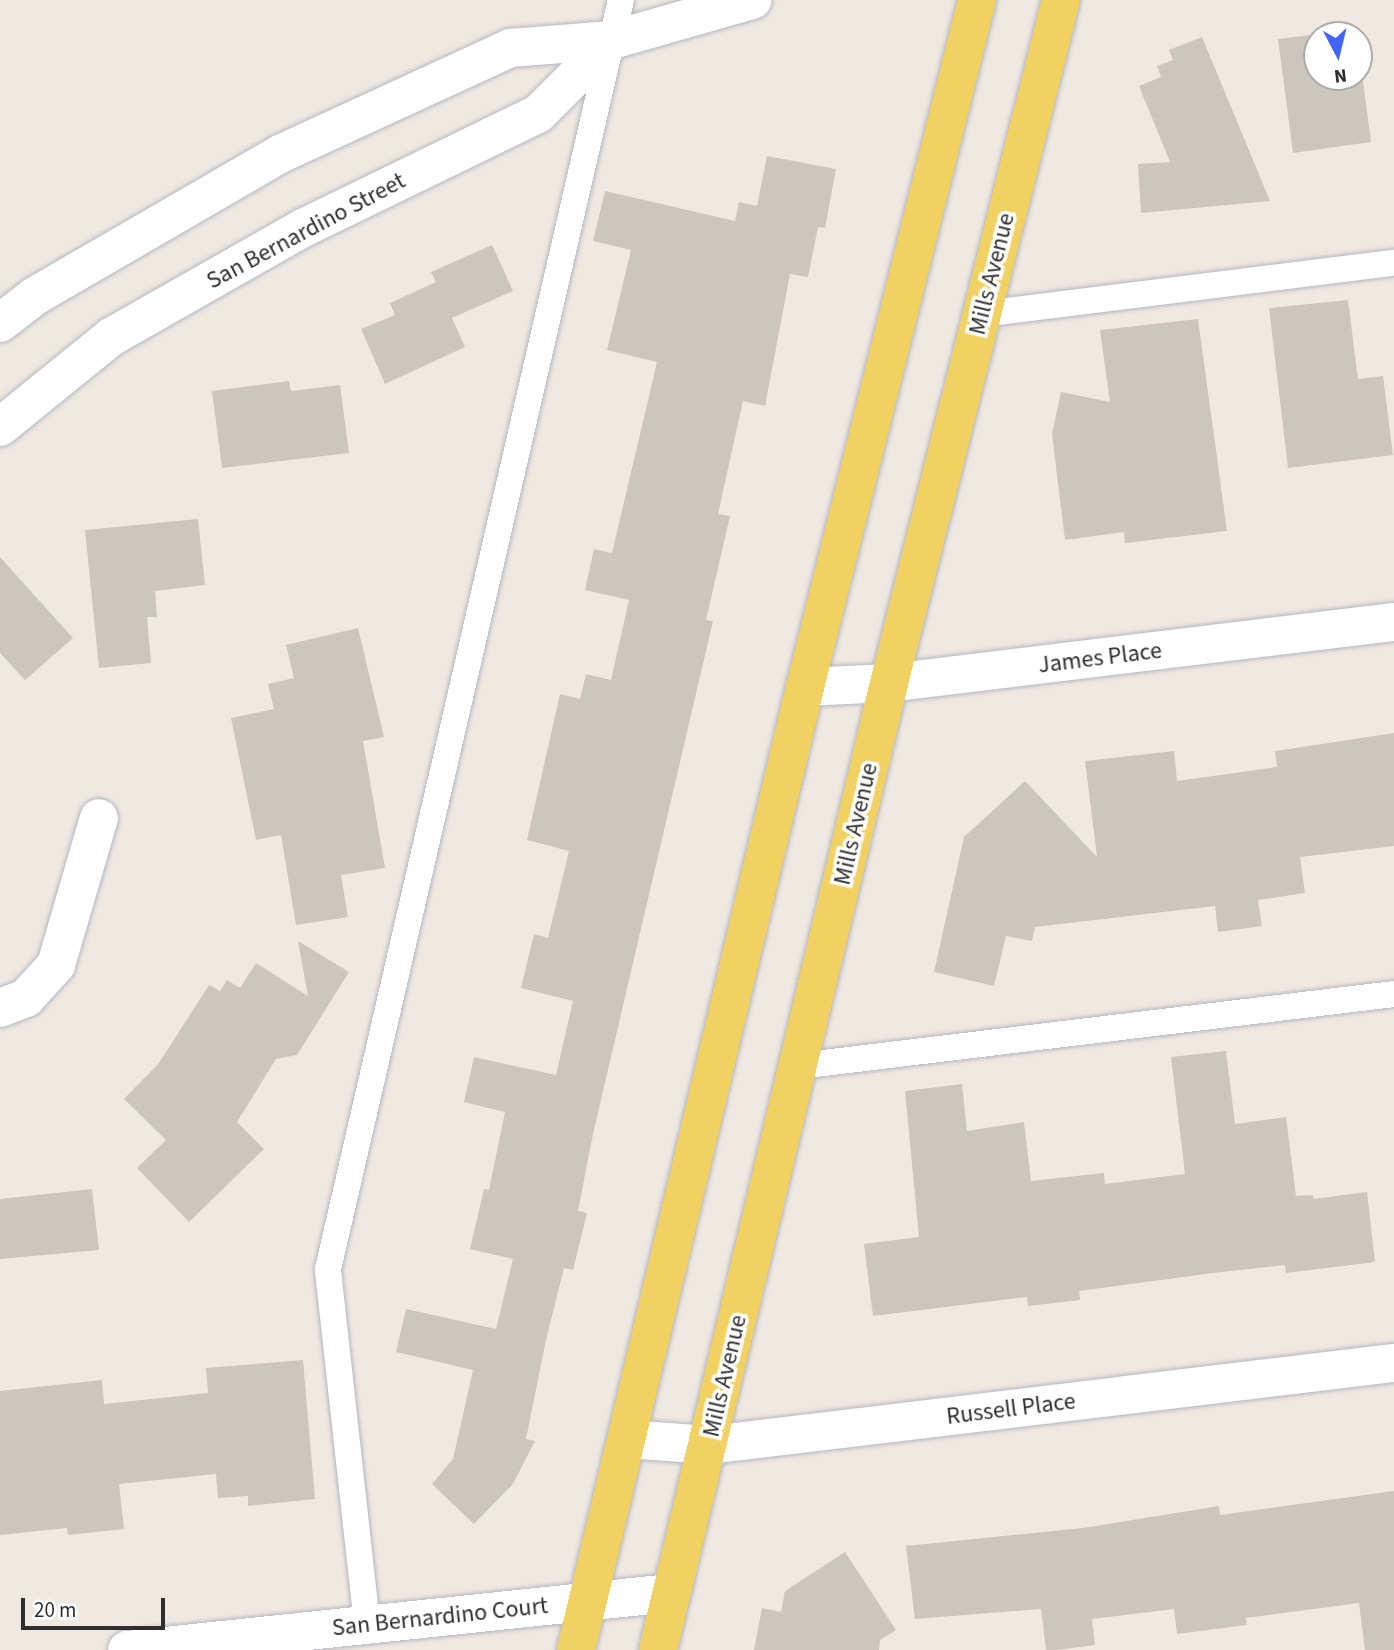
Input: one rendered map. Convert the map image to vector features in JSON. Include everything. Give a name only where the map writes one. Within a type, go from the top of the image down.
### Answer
[{"type":"main road","points":[[576,1650],[804,687],[977,0]]},
{"type":"main road","name":"Mills Avenue","points":[[658,1650],[889,683],[1060,0]]},
{"type":"street","name":"San Bernardino Street","points":[[0,323],[35,296],[279,154],[510,48],[611,40],[752,0]]},
{"type":"street","name":"San Bernardino Street","points":[[0,427],[111,337],[303,228],[538,114],[611,40]]},
{"type":"street","name":"James Place","points":[[804,687],[889,683],[1394,622]]},
{"type":"street","points":[[0,1008],[26,998],[56,965],[99,818]]},
{"type":"street","name":"Russell Place","points":[[627,1439],[709,1445],[1394,1363]]},
{"type":"street","name":"San Bernardino Court","points":[[127,1650],[238,1644],[367,1624],[670,1593]]},
{"type":"lane","points":[[367,1624],[328,1269],[621,0]]},
{"type":"lane","points":[[982,314],[1394,262]]},
{"type":"lane","points":[[799,1066],[1394,993]]},
{"type":"building","points":[[1303,36],[1303,91],[1364,91],[1371,142],[1293,153],[1278,39]]},
{"type":"building","points":[[1202,37],[1270,201],[1141,213],[1138,164],[1170,162],[1139,86],[1161,77],[1157,66],[1173,60],[1169,50]]},
{"type":"building","points":[[767,156],[836,169],[825,228],[818,227],[808,277],[790,274],[765,406],[743,401],[718,514],[730,516],[706,620],[713,621],[593,1134],[578,1211],[587,1213],[573,1270],[564,1268],[546,1340],[526,1439],[535,1441],[513,1484],[474,1524],[432,1484],[453,1459],[473,1370],[396,1352],[406,1309],[496,1329],[513,1259],[470,1249],[484,1189],[489,1190],[505,1112],[464,1102],[474,1057],[556,1075],[573,1001],[521,988],[534,934],[548,938],[569,851],[527,840],[560,694],[580,699],[586,674],[611,680],[629,600],[585,590],[594,549],[612,553],[657,362],[607,350],[631,250],[593,241],[605,191],[735,221],[739,202],[757,206]]},
{"type":"building","points":[[492,245],[513,291],[452,318],[465,347],[385,384],[361,329],[395,315],[390,303],[436,282],[431,272]]},
{"type":"building","points":[[1348,300],[1358,379],[1383,376],[1393,455],[1288,468],[1269,308]]},
{"type":"building","points":[[1198,319],[1227,531],[1125,543],[1124,532],[1065,540],[1052,434],[1061,392],[1110,402],[1100,330]]},
{"type":"building","points":[[289,381],[291,391],[340,385],[349,453],[222,468],[212,391]]},
{"type":"building","points":[[198,519],[205,585],[155,591],[157,617],[147,617],[151,663],[99,668],[85,530]]},
{"type":"building","points":[[0,557],[73,638],[25,680],[0,653]]},
{"type":"building","points":[[358,628],[384,737],[363,741],[385,868],[341,875],[348,917],[296,925],[281,835],[256,840],[231,718],[274,709],[268,684],[294,678],[286,645]]},
{"type":"building","points":[[1394,733],[1394,846],[1300,857],[1305,893],[1258,900],[1262,926],[1218,932],[1215,906],[1035,927],[1032,941],[1006,936],[994,986],[934,972],[964,837],[1025,781],[1097,857],[1085,761],[1174,751],[1177,781],[1277,767],[1275,751]]},
{"type":"building","points":[[298,941],[349,972],[297,1055],[276,1059],[237,1122],[264,1149],[189,1222],[137,1168],[166,1140],[124,1099],[159,1063],[209,985],[220,991],[227,980],[240,988],[256,963],[308,996]]},
{"type":"building","points":[[1226,1051],[1235,1124],[1286,1117],[1296,1196],[1313,1195],[1313,1199],[1367,1192],[1375,1262],[1286,1273],[1285,1265],[1079,1291],[1080,1300],[1028,1306],[1027,1297],[873,1316],[864,1244],[919,1237],[905,1091],[962,1084],[967,1131],[1024,1122],[1031,1181],[1104,1173],[1105,1184],[1185,1174],[1171,1057]]},
{"type":"building","points":[[92,1189],[99,1250],[0,1259],[0,1199]]},
{"type":"building","points":[[303,1360],[315,1499],[248,1506],[248,1496],[218,1498],[216,1474],[119,1484],[124,1529],[68,1535],[67,1528],[0,1535],[0,1391],[102,1380],[104,1404],[208,1393],[206,1368]]},
{"type":"building","points":[[1394,1491],[1394,1650],[1365,1650],[1359,1603],[1246,1618],[1247,1625],[1177,1634],[1174,1609],[1092,1619],[1095,1645],[1056,1650],[1046,1650],[1041,1609],[915,1619],[906,1546],[1083,1528],[1219,1506],[1220,1515]]},
{"type":"building","points":[[845,1552],[896,1630],[880,1640],[879,1650],[754,1650],[762,1608],[781,1612],[785,1591]]}]
